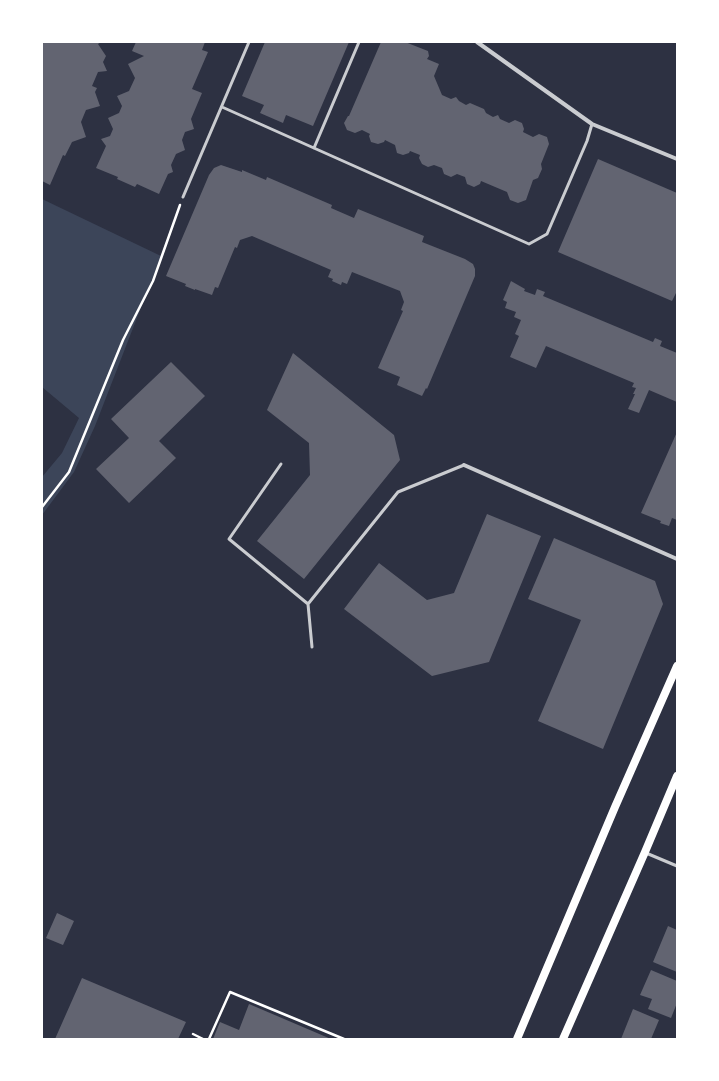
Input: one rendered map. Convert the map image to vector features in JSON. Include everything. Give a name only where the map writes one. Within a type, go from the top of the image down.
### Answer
[{"type":"main road","points":[[517,1039],[615,807],[677,666]]},
{"type":"main road","points":[[563,1039],[677,776]]},
{"type":"street","points":[[477,42],[592,124],[677,159]]},
{"type":"street","points":[[464,465],[677,559]]},
{"type":"lane","points":[[183,197],[249,42]]},
{"type":"lane","points":[[314,148],[359,42]]},
{"type":"lane","points":[[222,107],[529,244],[547,234],[587,141],[592,124]]},
{"type":"lane","points":[[281,464],[230,539],[308,604]]},
{"type":"lane","points":[[312,647],[308,604],[398,492],[464,465]]},
{"type":"lane","points":[[645,852],[677,866]]},
{"type":"path","points":[[42,507],[69,472],[123,340],[153,281],[183,197]]},
{"type":"path","points":[[210,1039],[230,992],[336,1038],[344,1039]]},
{"type":"path","points":[[193,1034],[203,1039]]},
{"type":"shaded area","points":[[42,199],[161,256],[95,426],[74,472],[42,515],[42,477],[62,453],[79,418],[42,387]]},
{"type":"building","points":[[42,42],[101,42],[98,44],[106,56],[103,62],[107,71],[98,72],[92,86],[97,88],[95,92],[100,106],[86,110],[81,122],[86,137],[72,142],[65,156],[63,155],[50,185],[42,181]]},
{"type":"building","points":[[136,42],[205,42],[202,50],[208,52],[192,89],[202,93],[191,119],[194,129],[185,132],[182,140],[185,150],[176,154],[171,165],[173,172],[168,174],[159,194],[137,184],[135,187],[117,179],[118,177],[96,168],[106,146],[101,139],[110,136],[113,129],[108,118],[119,113],[122,106],[117,96],[129,91],[135,78],[128,64],[144,56],[132,51]]},
{"type":"building","points":[[265,42],[349,42],[313,126],[286,115],[283,123],[260,113],[264,105],[242,96]]},
{"type":"building","points":[[381,42],[405,42],[428,51],[429,56],[427,59],[439,64],[434,76],[442,95],[451,99],[456,97],[459,101],[466,105],[470,103],[484,109],[486,113],[493,117],[498,115],[500,119],[509,123],[515,120],[522,123],[524,129],[523,132],[533,137],[539,134],[547,137],[549,144],[541,164],[542,169],[538,178],[533,180],[526,200],[518,203],[510,200],[507,192],[481,181],[480,184],[474,187],[467,184],[465,177],[457,174],[451,177],[444,174],[442,168],[434,165],[428,167],[422,164],[419,158],[420,155],[410,151],[409,153],[403,155],[397,153],[395,145],[385,140],[384,142],[378,144],[371,142],[369,136],[370,134],[362,130],[355,133],[347,130],[344,123],[349,116]]},
{"type":"building","points":[[598,159],[677,193],[677,293],[672,301],[558,252]]},
{"type":"building","points":[[221,165],[242,172],[242,170],[266,180],[267,177],[332,205],[331,208],[354,218],[358,209],[424,236],[422,242],[465,259],[473,264],[475,276],[427,389],[426,388],[422,396],[397,385],[400,377],[378,368],[403,311],[401,310],[404,302],[400,291],[352,272],[347,284],[342,282],[341,285],[332,281],[333,279],[328,277],[331,270],[252,236],[240,240],[237,248],[235,247],[218,288],[215,287],[212,295],[185,286],[186,284],[166,276],[209,175],[214,168]]},
{"type":"building","points":[[511,281],[525,289],[524,291],[535,295],[537,289],[545,292],[543,296],[653,342],[655,338],[662,341],[660,346],[677,353],[677,402],[649,390],[639,413],[628,409],[635,394],[633,394],[636,388],[632,387],[634,383],[546,346],[536,368],[510,357],[519,336],[515,334],[521,320],[514,317],[516,312],[505,308],[507,302],[503,300]]},
{"type":"building","points":[[293,353],[394,435],[400,460],[304,579],[257,541],[310,475],[309,443],[267,410]]},
{"type":"building","points":[[171,362],[205,396],[159,441],[176,458],[129,503],[96,469],[129,438],[111,419]]},
{"type":"building","points":[[677,432],[677,520],[672,518],[669,526],[641,513]]},
{"type":"building","points":[[487,514],[541,536],[489,662],[432,676],[344,609],[379,563],[427,600],[454,593]]},
{"type":"building","points":[[554,538],[655,581],[663,604],[603,749],[538,721],[581,620],[528,599]]},
{"type":"building","points":[[57,913],[74,921],[63,945],[46,938]]},
{"type":"building","points":[[668,926],[677,930],[677,972],[653,962]]},
{"type":"building","points":[[651,970],[677,981],[677,1003],[671,1018],[648,1009],[652,999],[640,995]]},
{"type":"building","points":[[82,978],[186,1022],[178,1039],[55,1039]]},
{"type":"building","points":[[249,1004],[331,1039],[213,1039],[220,1022],[239,1030]]},
{"type":"building","points":[[633,1009],[659,1020],[651,1039],[621,1039]]}]
